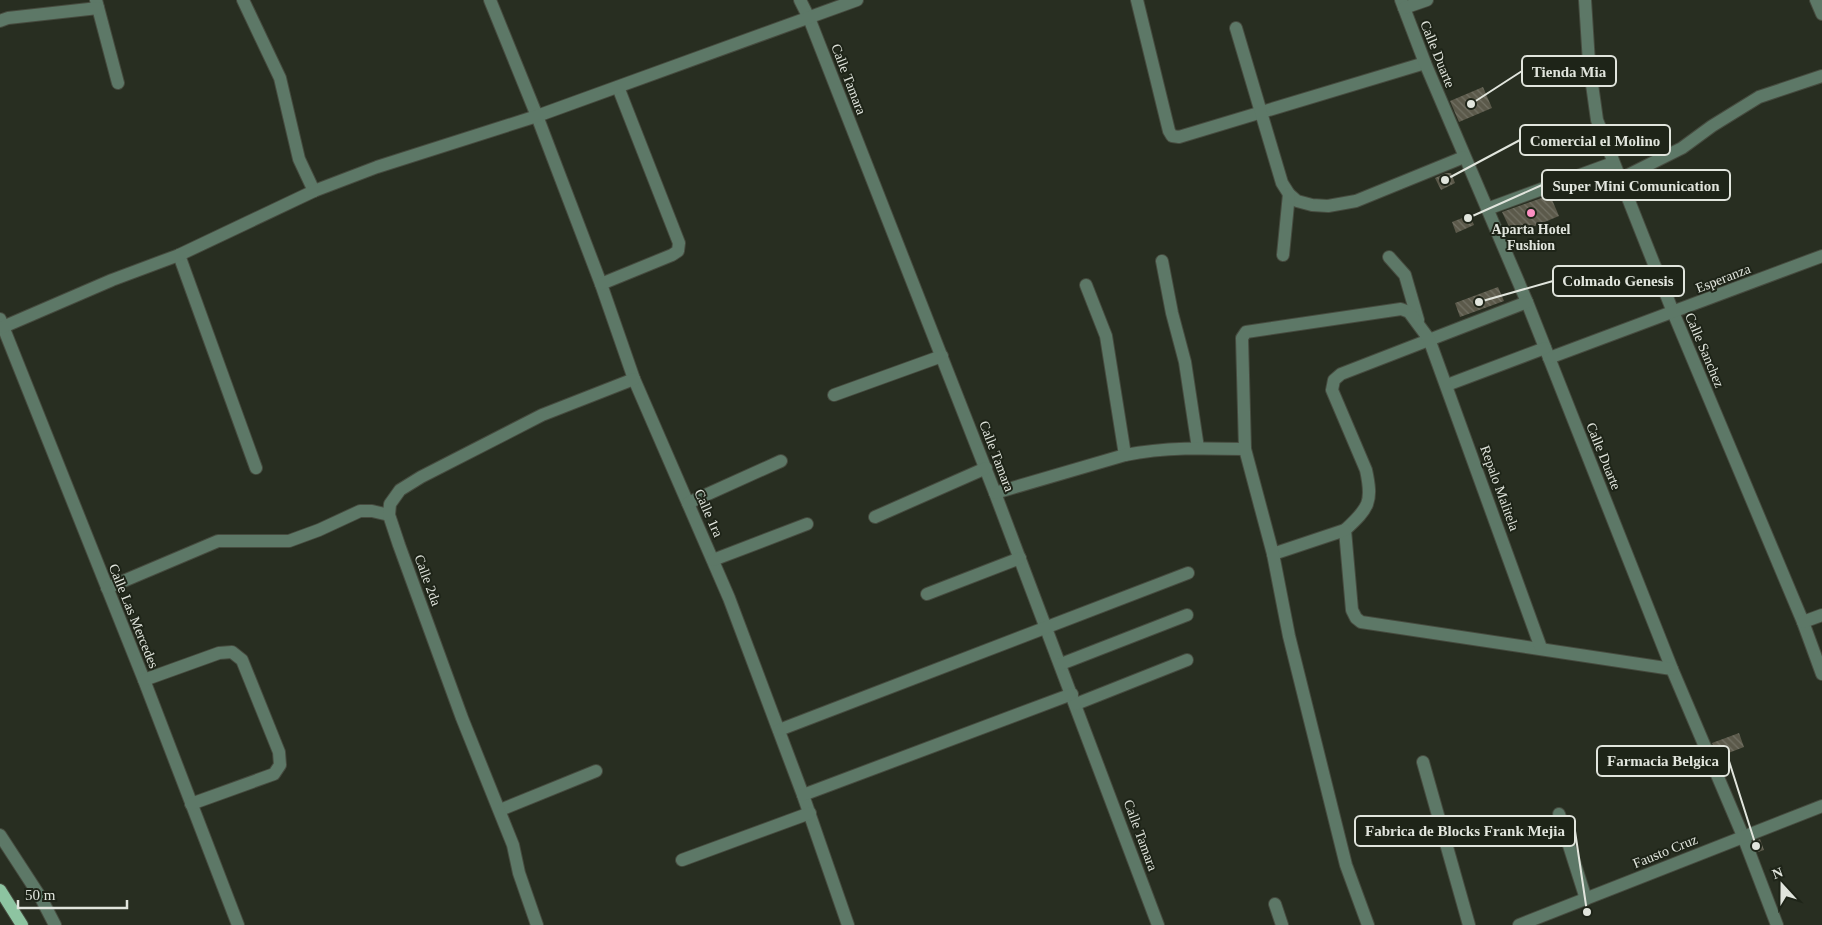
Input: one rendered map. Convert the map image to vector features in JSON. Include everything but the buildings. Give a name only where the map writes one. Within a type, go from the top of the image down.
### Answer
[{"type":"main road","points":[[0,890],[22,925]]},
{"type":"street","points":[[243,0],[280,78],[299,159],[314,191]]},
{"type":"street","name":"Calle 1ra","points":[[490,0],[537,116],[601,284],[634,379],[729,598],[810,814],[848,925]]},
{"type":"street","name":"Calle Tamara","points":[[800,0],[809,18],[986,468],[1158,925]]},
{"type":"street","points":[[2,323],[179,255],[314,191],[377,167],[537,116],[857,0]]},
{"type":"street","points":[[1137,0],[1169,131],[1172,136],[1179,137],[1260,111],[1425,63]]},
{"type":"street","points":[[1402,4],[1427,0]]},
{"type":"street","name":"Calle Sanchez","points":[[1584,0],[1589,64],[1597,120],[1673,312],[1803,622],[1822,674]]},
{"type":"street","points":[[1816,0],[1822,14]]},
{"type":"street","points":[[0,21],[8,18],[97,4],[118,83]]},
{"type":"street","name":"Calle Duarte","points":[[1402,4],[1464,157],[1527,302],[1672,669],[1743,836],[1778,925]]},
{"type":"street","points":[[1236,28],[1282,183],[1289,194],[1297,201],[1312,205],[1328,206],[1356,200],[1464,157]]},
{"type":"street","points":[[1620,179],[1682,148],[1712,126],[1759,97],[1822,76]]},
{"type":"street","points":[[601,284],[672,255],[678,251],[679,243],[618,87]]},
{"type":"street","points":[[1487,210],[1613,163]]},
{"type":"street","points":[[1283,255],[1289,194]]},
{"type":"street","points":[[179,255],[256,468]]},
{"type":"street","name":"Esperanza","points":[[1447,385],[1673,312],[1822,256]]},
{"type":"street","points":[[1389,257],[1405,275],[1419,325]]},
{"type":"street","points":[[1162,261],[1172,313],[1185,362],[1198,448]]},
{"type":"street","points":[[1086,285],[1106,336],[1125,455]]},
{"type":"street","points":[[1272,554],[1345,530],[1366,508],[1370,495],[1366,470],[1332,390],[1334,380],[1341,374],[1527,302]]},
{"type":"street","points":[[1368,925],[1341,847],[1272,554],[1245,449],[1242,338],[1246,332],[1401,309],[1409,312],[1419,325]]},
{"type":"street","name":"Calle Las Mercedes","points":[[2,323],[144,680],[238,925]]},
{"type":"street","name":"Repalo Malitela","points":[[1419,325],[1430,339],[1541,648]]},
{"type":"street","points":[[834,395],[942,356]]},
{"type":"street","points":[[107,588],[218,541],[289,541],[360,512],[372,511],[389,515],[390,504],[400,490],[421,477],[542,415],[634,379]]},
{"type":"street","points":[[995,493],[1125,455],[1146,451],[1198,448],[1245,449]]},
{"type":"street","points":[[688,503],[781,461]]},
{"type":"street","points":[[875,517],[986,468]]},
{"type":"street","name":"Calle 2da","points":[[389,515],[462,718],[513,845],[519,873],[537,925]]},
{"type":"street","points":[[713,560],[807,524]]},
{"type":"street","points":[[1345,530],[1352,610],[1356,618],[1361,622],[1672,669]]},
{"type":"street","points":[[927,594],[1020,558]]},
{"type":"street","points":[[779,730],[1188,574]]},
{"type":"street","points":[[1061,664],[1187,615]]},
{"type":"street","points":[[1803,622],[1822,615]]},
{"type":"street","points":[[144,680],[219,652],[232,652],[242,660],[278,752],[280,765],[274,774],[191,804]]},
{"type":"street","points":[[803,795],[1186,660]]},
{"type":"street","points":[[1423,762],[1469,925]]},
{"type":"street","points":[[500,810],[596,771]]},
{"type":"street","name":"Fausto Cruz","points":[[1519,925],[1822,806]]},
{"type":"street","points":[[682,860],[810,814]]},
{"type":"street","points":[[1558,814],[1586,899]]},
{"type":"street","points":[[0,835],[41,898],[55,925]]},
{"type":"street","points":[[1275,904],[1282,925]]},
{"type":"place","name":"Tienda Mia","points":[[1471,104]]},
{"type":"place","name":"Comercial el Molino","points":[[1445,180]]},
{"type":"place","name":"Aparta Hotel Fushion","points":[[1531,213]]},
{"type":"place","name":"Super Mini Comunication","points":[[1468,218]]},
{"type":"place","name":"Colmado Genesis","points":[[1479,302]]},
{"type":"place","name":"Farmacia Belgica","points":[[1756,846]]},
{"type":"place","name":"Fabrica de Blocks Frank Mejia","points":[[1587,912]]}]
